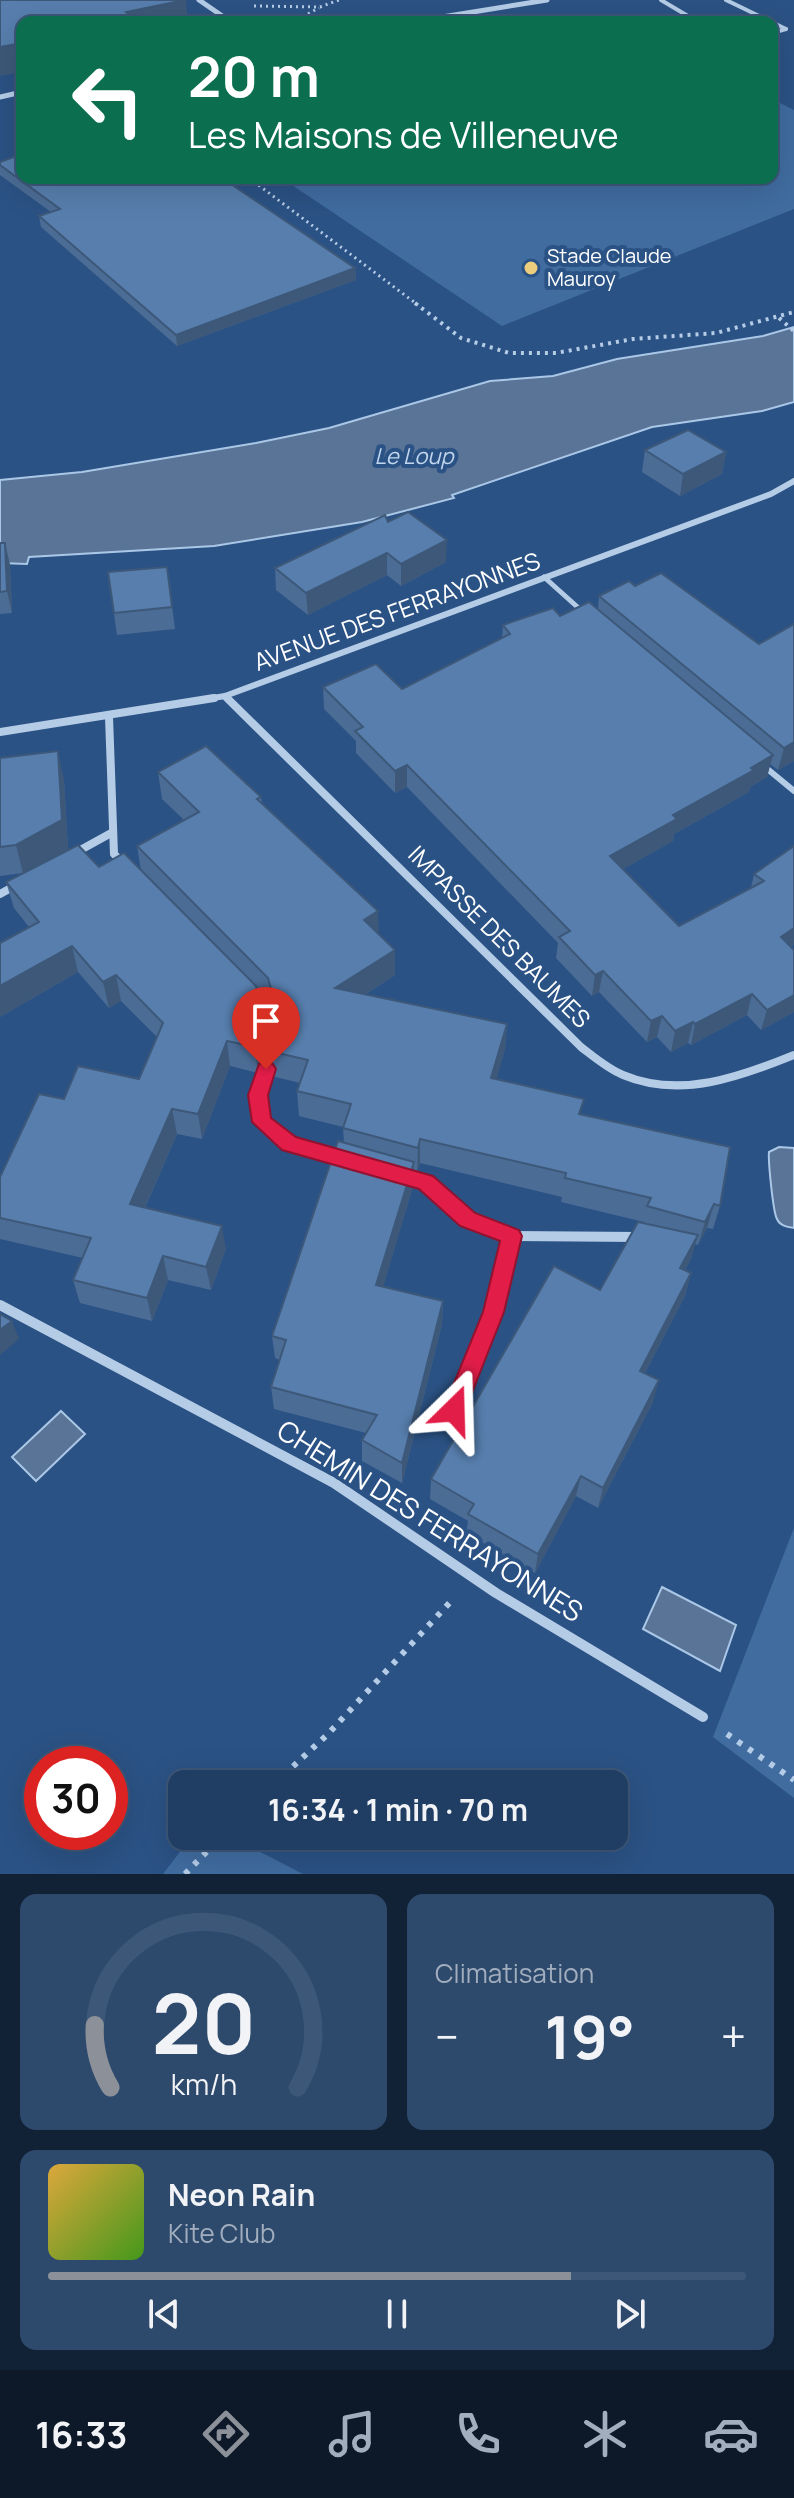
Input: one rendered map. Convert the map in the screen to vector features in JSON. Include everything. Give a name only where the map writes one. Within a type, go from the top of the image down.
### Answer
[{"type":"street","points":[[199,0],[222,16]]},
{"type":"street","points":[[442,16],[508,3],[547,0]]},
{"type":"street","name":"AVENUE DES FERRAYONNES","points":[[0,732],[109,717],[225,696],[792,485]]},
{"type":"street","name":"IMPASSE DES BAUMES","points":[[225,696],[581,1047],[625,1077],[675,1088],[729,1081],[794,1055]]},
{"type":"street","points":[[109,717],[114,854],[136,876]]},
{"type":"street","points":[[63,859],[113,832]]},
{"type":"street","points":[[0,894],[25,880]]},
{"type":"street","points":[[244,986],[265,1008],[274,1043],[258,1095],[262,1122],[289,1144],[350,1161]]},
{"type":"street","points":[[395,1174],[426,1182],[468,1220],[512,1236],[640,1237],[653,1240]]},
{"type":"street","points":[[454,1410],[493,1312],[512,1236]]},
{"type":"street","name":"CHEMIN DES FERRAYONNES","points":[[0,1305],[334,1483],[474,1577],[703,1717]]},
{"type":"lane","points":[[660,0],[688,16]]},
{"type":"lane","points":[[726,0],[759,16]]},
{"type":"lane","points":[[544,577],[591,620]]},
{"type":"lane","points":[[758,761],[794,791]]},
{"type":"path","points":[[244,7],[320,7],[333,5],[339,0]]},
{"type":"path","points":[[303,16],[320,7]]},
{"type":"path","points":[[257,184],[461,338],[509,353],[556,353],[633,339],[716,333],[794,312]]},
{"type":"path","points":[[778,317],[794,331]]},
{"type":"path","points":[[289,1770],[339,1723],[474,1577]]},
{"type":"path","points":[[703,1717],[794,1780]]},
{"type":"path","points":[[185,1874],[208,1850]]},
{"type":"shaded area","name":"Stade Claude Mauroy","points":[[778,102],[794,110],[794,209],[502,326],[290,184],[778,184]]},
{"type":"shaded area","points":[[794,1528],[794,1798],[713,1737]]},
{"type":"shaded area","points":[[181,1850],[256,1850],[303,1874],[163,1874]]},
{"type":"water","name":"Le Loup","points":[[794,327],[794,402],[762,411],[652,427],[452,495],[454,498],[362,522],[214,546],[29,557],[27,564],[0,563],[0,480],[82,472],[256,443],[329,428],[490,381],[553,376],[617,359],[763,336]]},
{"type":"water","points":[[779,1147],[794,1148],[794,1228],[780,1223],[774,1207],[769,1152]]},
{"type":"water","points":[[61,1411],[85,1434],[36,1481],[12,1457]]},
{"type":"water","points":[[662,1587],[736,1625],[720,1671],[643,1629]]},
{"type":"building","points":[[0,0],[185,0],[126,12],[130,16],[16,16],[16,44],[0,47]]},
{"type":"building","points":[[16,156],[16,177],[0,165],[0,162]]},
{"type":"building","points":[[26,184],[231,184],[355,268],[176,335],[39,216],[60,209]]},
{"type":"building","points":[[688,430],[726,452],[683,474],[645,450]]},
{"type":"building","points":[[408,512],[447,540],[401,564],[387,553],[306,593],[275,568],[385,515],[388,522]]},
{"type":"building","points":[[0,543],[5,543],[7,591],[0,592]]},
{"type":"building","points":[[167,567],[172,607],[114,613],[108,572]]},
{"type":"building","points":[[661,573],[759,644],[794,624],[794,742],[784,748],[599,596],[629,581],[635,586]]},
{"type":"building","points":[[589,602],[773,755],[751,768],[754,770],[673,815],[677,819],[610,856],[679,926],[764,881],[754,874],[794,846],[794,928],[781,937],[794,950],[794,995],[767,1010],[752,994],[675,1031],[662,1016],[651,1021],[603,971],[595,975],[559,937],[570,931],[407,765],[395,771],[355,731],[363,727],[323,687],[376,664],[402,689],[510,634],[503,625],[553,608],[560,616]]},
{"type":"building","points":[[206,746],[261,797],[257,799],[378,911],[364,920],[395,950],[335,988],[507,1024],[491,1078],[584,1099],[579,1114],[730,1147],[720,1206],[714,1204],[705,1222],[647,1206],[651,1198],[565,1178],[566,1173],[420,1139],[418,1148],[343,1128],[351,1104],[297,1091],[308,1060],[269,1051],[279,1017],[268,978],[137,846],[199,812],[158,772]]},
{"type":"building","points":[[58,751],[62,820],[16,845],[0,847],[0,758]]},
{"type":"building","points":[[78,845],[99,867],[124,853],[256,986],[264,1017],[255,1047],[227,1041],[198,1114],[172,1109],[130,1204],[222,1226],[206,1267],[163,1256],[147,1298],[73,1280],[91,1238],[0,1218],[0,1177],[39,1094],[64,1099],[78,1066],[139,1079],[163,1023],[116,975],[103,982],[72,946],[0,986],[0,943],[39,922],[6,882]]},
{"type":"building","points":[[338,1141],[414,1162],[376,1285],[443,1301],[402,1463],[362,1440],[377,1415],[271,1387],[286,1340],[272,1336]]},
{"type":"building","points":[[638,1222],[698,1235],[680,1268],[691,1273],[640,1371],[659,1380],[603,1488],[581,1476],[538,1554],[468,1514],[474,1504],[431,1479],[554,1266],[600,1290]]},
{"type":"building","points":[[0,1314],[12,1321],[0,1330]]},
{"type":"place","name":"Stade Claude Mauroy","points":[[531,268]]},
{"type":"route","points":[[266,1069],[258,1095],[262,1122],[289,1144],[426,1182],[468,1220],[512,1236],[493,1312],[454,1410]]}]
